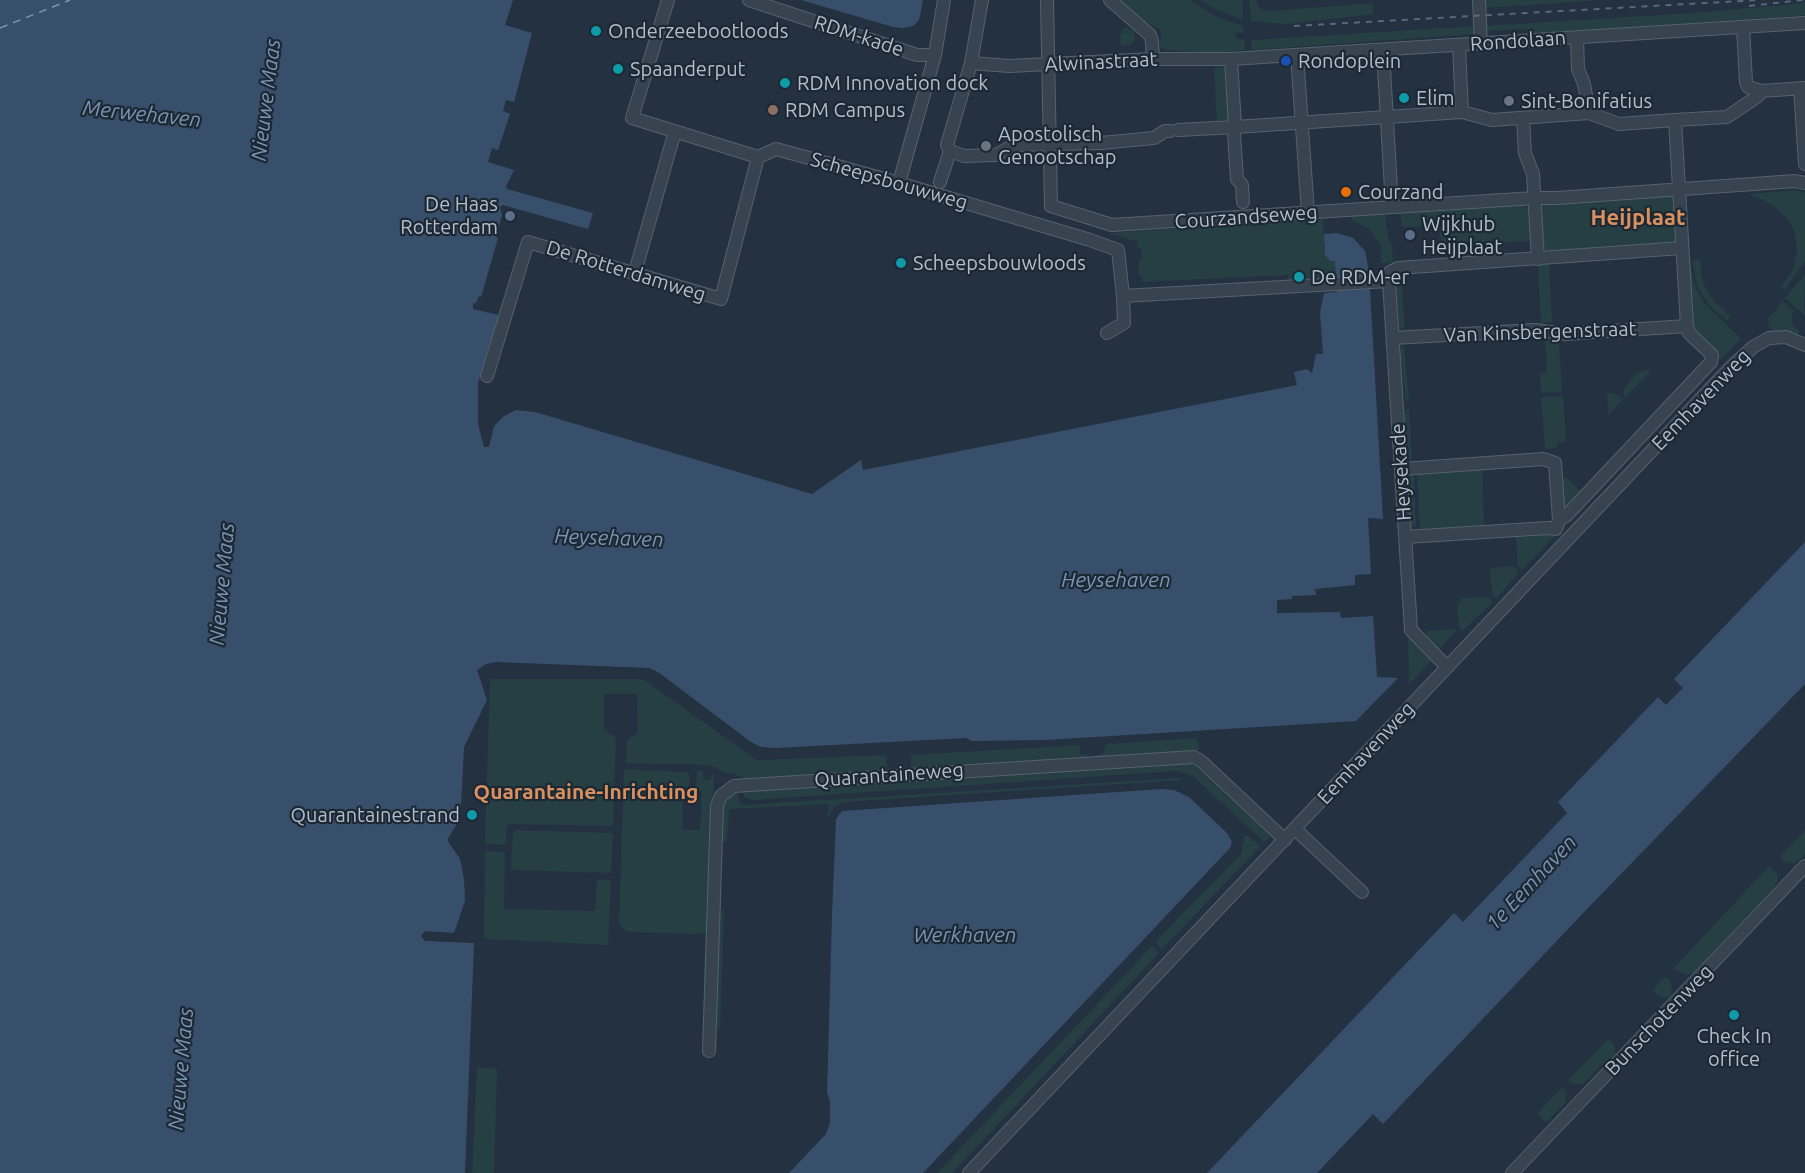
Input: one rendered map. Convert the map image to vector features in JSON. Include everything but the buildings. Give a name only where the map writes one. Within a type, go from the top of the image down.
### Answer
[{"type":"street","points":[[668,0],[632,118],[758,157]]},
{"type":"street","name":"RDM-kade","points":[[748,0],[917,55],[936,55]]},
{"type":"street","points":[[899,183],[936,55],[944,0]]},
{"type":"street","points":[[982,0],[971,63],[947,145],[950,151],[964,156],[996,155],[1014,145],[1154,138],[1165,131],[1174,130],[1462,112],[1492,120],[1589,113],[1619,124],[1727,117],[1758,96],[1761,91]]},
{"type":"street","points":[[1047,0],[1049,144]]},
{"type":"street","points":[[1110,0],[1149,35],[1152,42],[1153,59]]},
{"type":"street","points":[[1479,0],[1481,44]]},
{"type":"street","name":"Rondolaan","points":[[1231,59],[1805,23]]},
{"type":"street","points":[[1743,27],[1748,87],[1761,91],[1802,88],[1805,164]]},
{"type":"street","points":[[1577,38],[1578,69],[1584,84],[1589,113]]},
{"type":"street","points":[[1459,45],[1462,112]]},
{"type":"street","points":[[1383,51],[1392,207]]},
{"type":"street","points":[[1297,55],[1308,213]]},
{"type":"street","name":"Alwinastraat","points":[[971,63],[1000,66],[1153,59],[1231,59]]},
{"type":"street","points":[[1231,59],[1237,179],[1242,185],[1243,202]]},
{"type":"street","points":[[1523,119],[1525,153],[1533,174],[1538,259]]},
{"type":"street","points":[[1406,537],[1558,524],[1712,358],[1712,355],[1689,333],[1687,326],[1675,120]]},
{"type":"street","points":[[635,272],[675,131]]},
{"type":"street","name":"Courzandseweg","points":[[1049,144],[1051,206],[1112,225],[1796,181],[1805,183]]},
{"type":"street","name":"Scheepsbouwweg","points":[[758,157],[776,149],[1079,236],[1118,250],[1124,323],[1107,333]]},
{"type":"street","points":[[940,182],[950,151]]},
{"type":"street","name":"De Rotterdamweg","points":[[487,376],[528,242],[721,299],[758,157]]},
{"type":"street","points":[[1123,296],[1389,281],[1390,272],[1398,268],[1682,249]]},
{"type":"street","name":"Heysekade","points":[[1389,281],[1411,630],[1447,667]]},
{"type":"street","name":"Van Kinsbergenstraat","points":[[1393,338],[1536,330],[1565,334],[1687,326]]},
{"type":"street","name":"Eemhavenweg","points":[[969,1173],[1728,370],[1753,346],[1768,338],[1786,337],[1805,345]]},
{"type":"street","points":[[1402,469],[1543,459],[1555,463],[1558,524],[1568,540]]},
{"type":"street","name":"Quarantaineweg","points":[[709,1051],[717,806],[721,796],[734,786],[1194,757],[1285,840]]},
{"type":"street","points":[[1295,829],[1362,892]]},
{"type":"street","name":"Bunschotenweg","points":[[1512,1173],[1805,866]]},
{"type":"green space","points":[[1117,0],[1190,0],[1215,16],[1242,26],[1245,32],[1234,33],[1237,39],[1245,40],[1244,50],[1218,53],[1164,50],[1160,47],[1161,30],[1144,21]]},
{"type":"green space","points":[[1200,0],[1242,0],[1243,20],[1215,9]]},
{"type":"green space","points":[[1249,0],[1256,0],[1259,8],[1269,11],[1373,3],[1373,14],[1288,24],[1268,23],[1251,21]]},
{"type":"green space","points":[[1482,0],[1604,0],[1482,8]]},
{"type":"green space","points":[[1805,3],[1805,15],[1536,34],[1532,29],[1484,31],[1484,26],[1707,12]]},
{"type":"green space","points":[[1476,26],[1477,34],[1252,50],[1251,40]]},
{"type":"green space","points":[[1125,27],[1134,31],[1135,40],[1131,45],[1121,46],[1120,35]]},
{"type":"green space","points":[[1216,67],[1225,68],[1228,120],[1217,121],[1214,69]]},
{"type":"green space","points":[[1797,190],[1805,193],[1805,261],[1785,289],[1781,286],[1792,272],[1797,252],[1793,228],[1787,218],[1775,207],[1751,194]]},
{"type":"green space","points":[[1676,194],[1678,245],[1552,253],[1544,249],[1540,204]]},
{"type":"green space","points":[[1523,202],[1529,211],[1531,241],[1493,243],[1491,222],[1492,248],[1471,249],[1471,257],[1449,258],[1447,242],[1441,243],[1439,226],[1402,227],[1400,213],[1405,212],[1406,209]]},
{"type":"green space","points":[[1351,213],[1385,214],[1389,241],[1392,245],[1393,262],[1381,263],[1381,245],[1369,229],[1352,220]]},
{"type":"green space","points":[[1323,219],[1325,255],[1335,260],[1336,277],[1301,278],[1288,282],[1288,275],[1143,282],[1142,276],[1139,276],[1139,259],[1142,259],[1142,249],[1138,248],[1138,242],[1109,233]]},
{"type":"green space","points":[[1700,260],[1705,287],[1713,300],[1731,317],[1727,321],[1709,305],[1698,288],[1692,261]]},
{"type":"green space","points":[[1689,261],[1696,289],[1704,303],[1741,338],[1721,360],[1691,332]]},
{"type":"green space","points":[[1549,263],[1552,322],[1541,323],[1538,264]]},
{"type":"green space","points":[[1401,274],[1405,330],[1399,327],[1396,277]]},
{"type":"green space","points":[[1805,274],[1804,307],[1805,316],[1785,298]]},
{"type":"green space","points":[[1783,301],[1794,311],[1792,323],[1800,331],[1798,334],[1772,331],[1769,327],[1768,319]]},
{"type":"green space","points":[[1559,340],[1562,392],[1541,393],[1540,373],[1547,372],[1545,341]]},
{"type":"green space","points":[[1404,345],[1409,399],[1406,401],[1400,350]]},
{"type":"green space","points":[[1650,369],[1625,398],[1623,391],[1630,381],[1637,373]]},
{"type":"green space","points":[[1607,393],[1615,394],[1623,399],[1608,416]]},
{"type":"green space","points":[[1563,396],[1566,442],[1557,443],[1557,448],[1545,449],[1541,397]]},
{"type":"green space","points":[[1409,408],[1412,460],[1407,457],[1405,411]]},
{"type":"green space","points":[[1482,467],[1484,527],[1420,529],[1417,472]]},
{"type":"green space","points":[[1414,476],[1416,527],[1412,526],[1409,478]]},
{"type":"green space","points":[[1567,478],[1581,492],[1562,513],[1560,479]]},
{"type":"green space","points":[[1551,534],[1554,537],[1521,570],[1518,567],[1516,537]]},
{"type":"green space","points":[[1514,566],[1519,573],[1495,597],[1492,594],[1490,568]]},
{"type":"green space","points":[[1488,597],[1493,602],[1462,631],[1459,627],[1457,603],[1461,602],[1461,598]]},
{"type":"green space","points":[[1457,629],[1439,650],[1427,639],[1427,631]]},
{"type":"green space","points":[[1410,636],[1432,657],[1409,685],[1408,637]]},
{"type":"green space","points":[[490,679],[643,679],[757,760],[886,755],[887,768],[894,768],[895,771],[743,779],[741,776],[723,772],[710,765],[626,763],[627,740],[638,732],[637,694],[604,694],[604,729],[616,738],[613,826],[509,824],[506,827],[506,845],[485,844]]},
{"type":"green space","points":[[1196,738],[1200,749],[1182,753],[1095,758],[1096,755],[1103,754],[1106,744]]},
{"type":"green space","points":[[1080,745],[1080,755],[1088,755],[1089,758],[911,769],[911,755]]},
{"type":"green space","points":[[1187,763],[1196,767],[1270,836],[1264,842],[1193,776],[1177,771],[752,800],[745,798],[742,791]]},
{"type":"green space","points":[[624,769],[687,772],[690,775],[689,791],[683,791],[682,830],[700,830],[702,791],[696,791],[697,771],[703,771],[703,780],[711,780],[711,773],[714,776],[709,929],[704,934],[627,932],[619,925]]},
{"type":"green space","points":[[1180,778],[1183,780],[844,802],[834,807],[827,820],[829,806],[825,804],[731,809],[729,810],[727,842],[722,842],[723,808],[730,796],[736,793],[739,801],[744,805]]},
{"type":"green space","points":[[515,830],[613,833],[611,873],[511,870]]},
{"type":"green space","points":[[1805,830],[1805,854],[1794,864],[1783,861],[1780,856]]},
{"type":"green space","points":[[1247,835],[1259,845],[1259,848],[1162,949],[1155,942],[1241,854],[1244,838]]},
{"type":"green space","points":[[485,851],[505,852],[504,909],[595,911],[597,880],[611,880],[608,945],[486,939],[484,936]]},
{"type":"green space","points":[[1769,866],[1777,874],[1775,886],[1694,972],[1687,975],[1673,969]]},
{"type":"green space","points":[[724,909],[720,1030],[715,1023],[719,914]]},
{"type":"green space","points":[[1152,946],[1159,953],[958,1167],[952,1173],[937,1173]]},
{"type":"green space","points":[[1666,976],[1671,983],[1672,993],[1670,997],[1663,998],[1652,991]]},
{"type":"green space","points":[[1608,1039],[1614,1044],[1616,1054],[1601,1065],[1583,1084],[1573,1084],[1568,1080]]},
{"type":"green space","points":[[477,1067],[497,1069],[494,1173],[472,1173]]},
{"type":"green space","points":[[1562,1087],[1567,1093],[1566,1102],[1545,1122],[1538,1113]]},
{"type":"water","points":[[0,0],[513,0],[505,25],[532,33],[514,102],[506,100],[503,111],[510,114],[498,150],[492,148],[488,162],[514,170],[506,186],[507,189],[593,213],[588,229],[503,205],[500,207],[502,215],[496,237],[498,238],[481,297],[479,296],[476,303],[473,303],[473,309],[499,315],[478,383],[478,424],[484,447],[489,447],[494,426],[504,416],[516,410],[535,412],[812,494],[861,460],[863,470],[1297,385],[1294,372],[1307,369],[1312,373],[1316,354],[1323,354],[1320,313],[1324,293],[1337,292],[1335,261],[1330,261],[1325,255],[1324,234],[1337,233],[1353,238],[1365,251],[1369,272],[1383,519],[1368,518],[1371,574],[1355,575],[1355,585],[1315,589],[1316,595],[1292,596],[1292,599],[1277,600],[1277,613],[1340,612],[1341,618],[1373,616],[1377,677],[1398,678],[1356,721],[1046,740],[972,741],[966,738],[775,748],[761,747],[751,742],[658,672],[649,668],[496,662],[486,664],[477,670],[487,700],[464,747],[461,805],[457,824],[447,840],[460,859],[465,901],[454,933],[425,931],[421,936],[425,941],[474,943],[465,1173],[0,1173]]},
{"type":"water","points":[[801,0],[923,0],[919,20],[913,26],[903,28]]},
{"type":"water","name":"1e Eemhaven","points":[[1805,542],[1805,684],[1383,1124],[1373,1114],[1317,1173],[1207,1173],[1454,913],[1463,922],[1567,813],[1558,802],[1658,697],[1666,705],[1683,688],[1674,679]]},
{"type":"water","name":"Werkhaven","points":[[1161,789],[1174,790],[1189,797],[1227,833],[1232,842],[1230,848],[923,1173],[789,1173],[826,1134],[830,1123],[830,1101],[827,1093],[832,916],[836,819],[842,811]]},
{"type":"ferry route","points":[[0,28],[70,0]]},
{"type":"railway","points":[[1294,26],[1759,0]]},
{"type":"railway","points":[[1749,6],[1803,0]]},
{"type":"place","name":"Onderzeebootloods","points":[[596,31]]},
{"type":"place","name":"Rondoplein","points":[[1286,61]]},
{"type":"place","name":"Spaanderput","points":[[618,69]]},
{"type":"place","name":"RDM Innovation dock","points":[[785,83]]},
{"type":"place","name":"Elim","points":[[1404,98]]},
{"type":"place","name":"Sint-Bonifatius","points":[[1509,101]]},
{"type":"place","name":"RDM Campus","points":[[773,110]]},
{"type":"place","name":"Apostolisch Genootschap","points":[[986,146]]},
{"type":"place","name":"Courzand","points":[[1346,192]]},
{"type":"place","name":"De Haas Rotterdam","points":[[510,216]]},
{"type":"place","name":"Wijkhub Heijplaat","points":[[1410,235]]},
{"type":"place","name":"Scheepsbouwloods","points":[[901,263]]},
{"type":"place","name":"De RDM-er","points":[[1299,277]]},
{"type":"place","name":"Quarantainestrand","points":[[472,815]]},
{"type":"place","name":"Check In office","points":[[1734,1015]]},
{"type":"district","name":"Heijplaat","points":[[1638,218]]},
{"type":"district","name":"Quarantaine-Inrichting","points":[[586,792]]},
{"type":"water label","name":"Nieuwe Maas","points":[[266,100]]},
{"type":"water label","name":"Merwehaven","points":[[142,114]]},
{"type":"water label","name":"Heysehaven","points":[[609,538]]},
{"type":"water label","name":"Heysehaven","points":[[1116,580]]},
{"type":"water label","name":"Nieuwe Maas","points":[[222,584]]},
{"type":"water label","name":"Nieuwe Maas","points":[[181,1069]]}]
